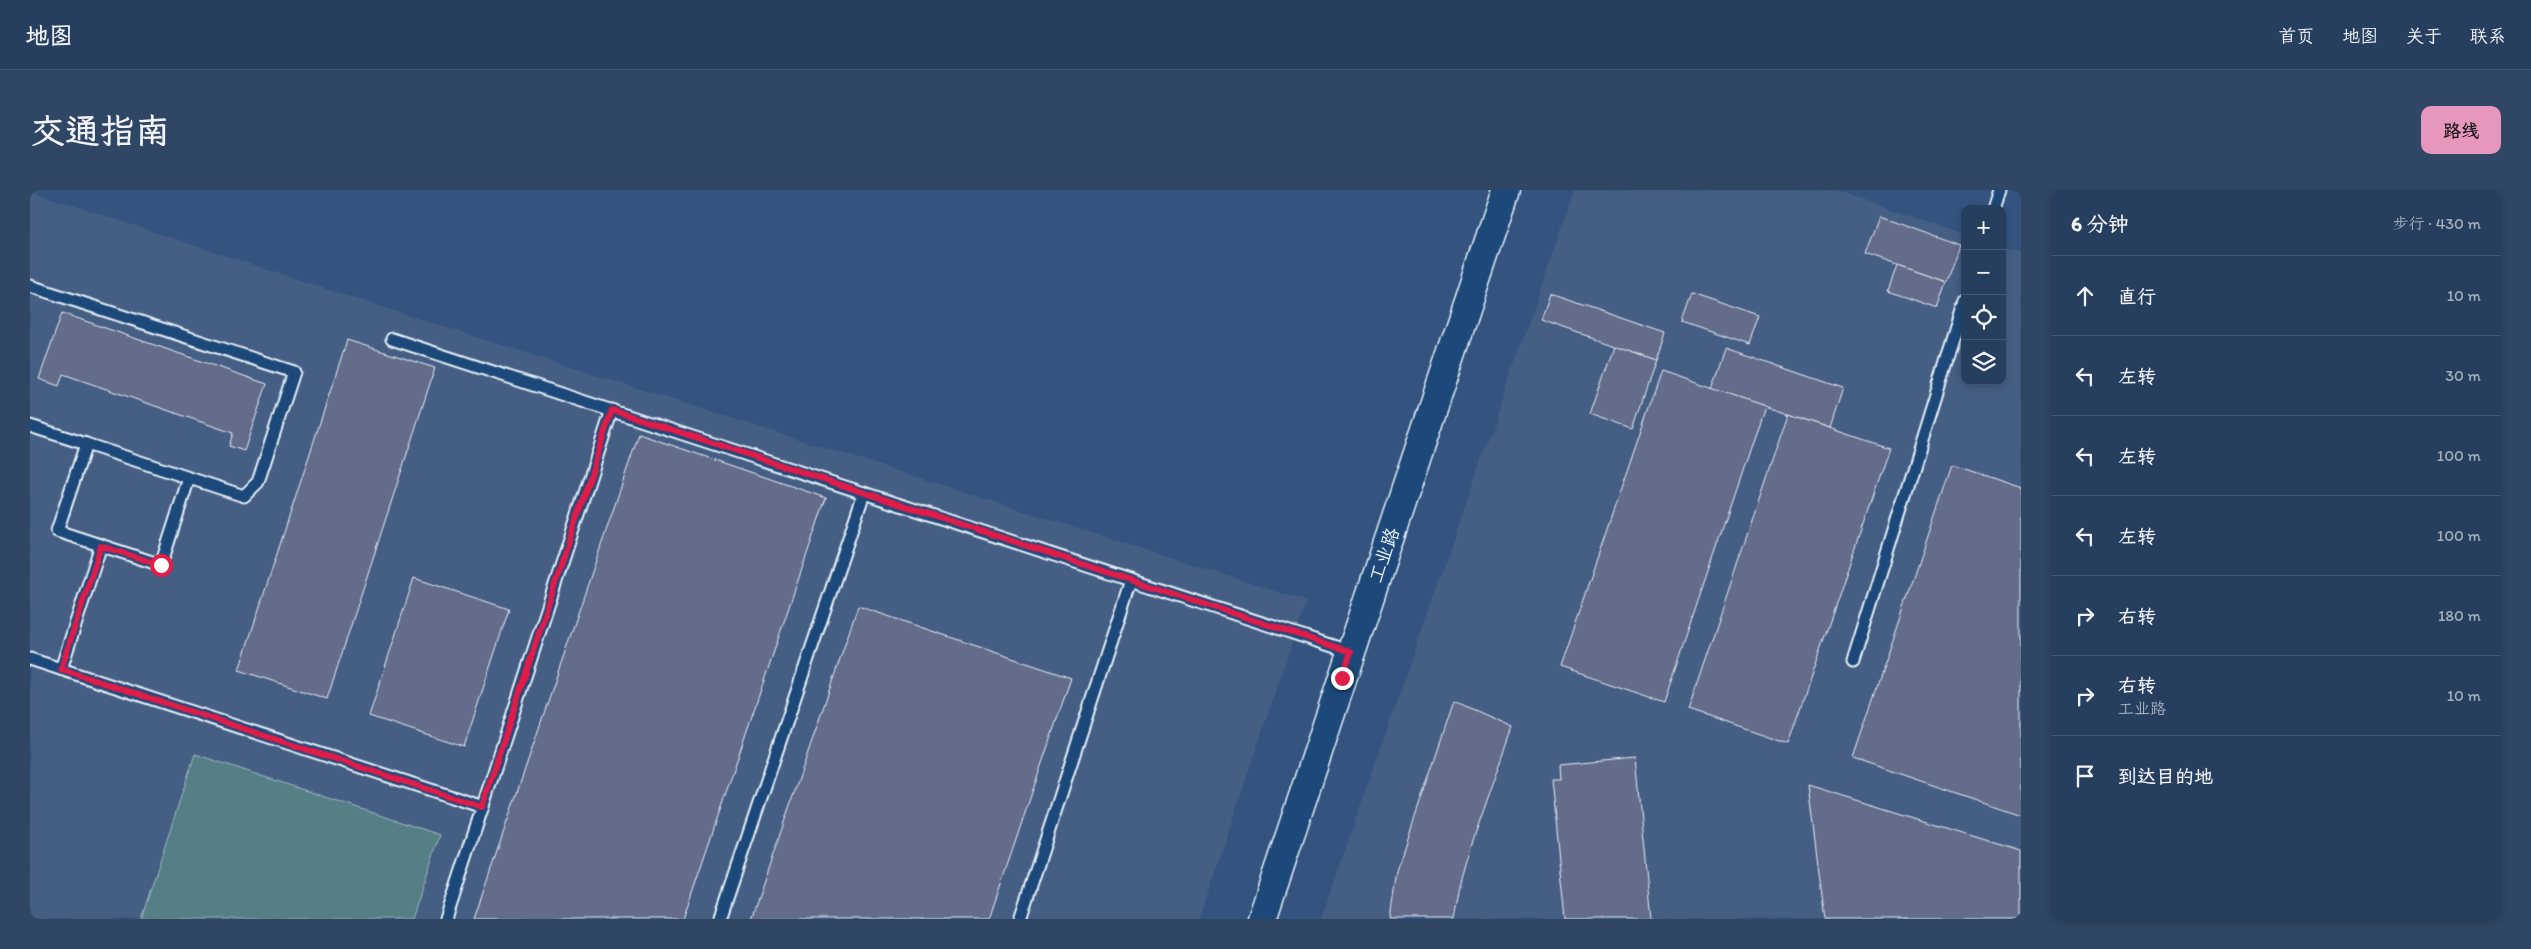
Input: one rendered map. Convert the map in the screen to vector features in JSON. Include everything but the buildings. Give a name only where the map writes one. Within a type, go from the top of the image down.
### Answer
[{"type":"street","name":"工业路","points":[[1262,919],[1506,190]]},
{"type":"lane","points":[[1994,205],[1999,190]]},
{"type":"lane","points":[[30,286],[294,372],[258,482],[244,496],[30,426]]},
{"type":"lane","points":[[1853,662],[1961,314]]},
{"type":"lane","points":[[392,339],[1351,652]]},
{"type":"lane","points":[[446,919],[612,410]]},
{"type":"lane","points":[[86,444],[57,531],[101,546],[161,565],[189,478]]},
{"type":"lane","points":[[720,919],[864,492]]},
{"type":"lane","points":[[61,669],[101,546]]},
{"type":"lane","points":[[1020,919],[1131,580]]},
{"type":"lane","points":[[30,659],[482,807]]},
{"type":"shaded area","points":[[1575,190],[1834,190],[1961,234],[1961,385],[2006,385],[2006,249],[2021,254],[2021,919],[1321,919]]},
{"type":"shaded area","points":[[30,191],[347,296],[1306,601],[1199,919],[30,919]]},
{"type":"green space","points":[[195,754],[440,835],[412,919],[141,919]]},
{"type":"route","points":[[161,565],[101,546],[61,669],[482,807],[612,410],[1351,652],[1342,678]]}]
